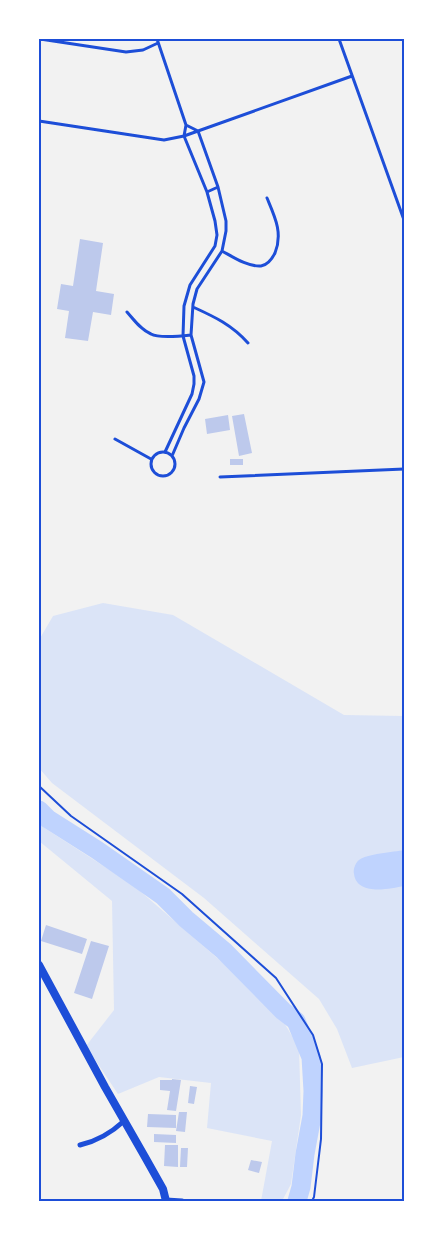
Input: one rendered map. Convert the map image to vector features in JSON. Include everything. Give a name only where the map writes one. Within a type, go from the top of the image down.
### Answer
[{"type":"street","points":[[39,965],[41,974],[162,1189],[166,1201],[182,1201]]},
{"type":"street","points":[[80,1145],[94,1142],[124,1121]]},
{"type":"lane","points":[[40,39],[126,52],[143,50],[157,41],[186,125],[184,136],[207,192],[215,221],[217,235],[215,246],[190,285],[184,306],[183,336],[194,376],[194,384],[192,394],[165,452]]},
{"type":"lane","points":[[339,39],[404,220]]},
{"type":"lane","points":[[39,121],[164,140],[184,136],[352,76]]},
{"type":"lane","points":[[172,456],[199,398],[204,382],[191,336],[193,308],[197,289],[222,251],[226,231],[226,221],[218,186],[198,131],[186,125]]},
{"type":"lane","points":[[207,192],[218,186]]},
{"type":"lane","points":[[222,251],[251,265],[261,266],[273,259],[278,244],[278,232],[273,213],[266,198]]},
{"type":"lane","points":[[193,308],[225,322],[240,333],[248,343]]},
{"type":"lane","points":[[127,312],[146,332],[153,335],[191,336]]},
{"type":"lane","points":[[115,439],[151,459]]},
{"type":"lane","points":[[165,452],[175,460],[174,468],[172,472],[161,476],[153,472],[151,459],[157,453],[165,452]]},
{"type":"lane","points":[[220,477],[404,469]]},
{"type":"path","points":[[39,786],[71,816],[182,894],[276,978],[313,1035],[322,1064],[322,1139],[312,1201]]},
{"type":"shaded area","points":[[103,603],[173,615],[344,715],[404,716],[404,1057],[352,1068],[337,1029],[319,999],[204,898],[52,783],[39,768],[39,640],[53,616]]},
{"type":"shaded area","points":[[39,822],[46,829],[133,885],[276,1009],[299,1048],[301,1115],[291,1184],[282,1201],[261,1201],[272,1141],[207,1128],[211,1083],[159,1077],[118,1094],[86,1046],[114,1010],[112,901],[39,841]]},
{"type":"water","points":[[404,850],[404,886],[374,889],[361,886],[356,881],[354,871],[355,865],[359,860],[374,855]]},
{"type":"building","points":[[80,239],[103,243],[96,291],[114,294],[111,315],[93,312],[88,341],[65,338],[69,311],[57,309],[61,284],[73,286]]},
{"type":"building","points":[[244,414],[252,453],[239,456],[232,416]]},
{"type":"building","points":[[228,415],[230,430],[207,434],[205,419]]},
{"type":"building","points":[[230,459],[243,459],[243,465],[230,465]]},
{"type":"building","points":[[46,925],[87,939],[82,954],[41,941]]},
{"type":"building","points":[[91,941],[109,946],[92,999],[74,993]]},
{"type":"building","points":[[160,1080],[181,1080],[176,1111],[167,1110],[170,1091],[160,1090]]},
{"type":"building","points":[[190,1086],[197,1087],[194,1104],[188,1103]]},
{"type":"building","points":[[179,1112],[187,1112],[185,1132],[176,1131]]},
{"type":"building","points":[[148,1114],[176,1115],[176,1128],[147,1127]]},
{"type":"building","points":[[154,1134],[176,1135],[176,1143],[154,1142]]},
{"type":"building","points":[[165,1145],[178,1145],[178,1167],[164,1166]]},
{"type":"building","points":[[181,1148],[188,1148],[187,1167],[180,1167]]},
{"type":"building","points":[[251,1160],[262,1162],[259,1173],[248,1170]]},
{"type":"waterway","points":[[39,810],[48,819],[97,850],[163,896],[186,919],[224,951],[283,1011],[296,1021],[311,1057],[313,1091],[312,1116],[301,1187],[297,1201]]}]
